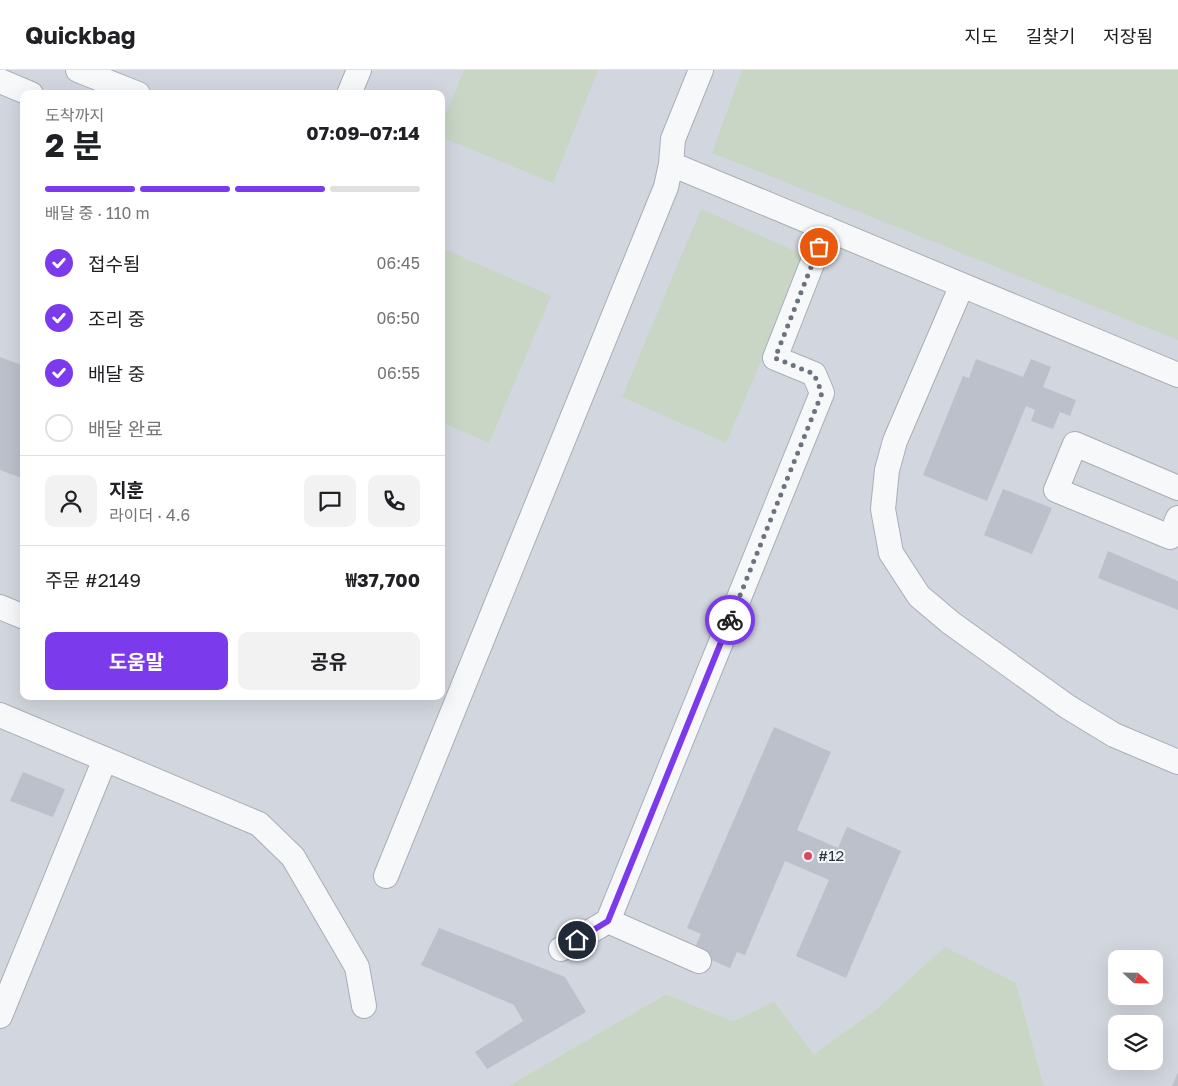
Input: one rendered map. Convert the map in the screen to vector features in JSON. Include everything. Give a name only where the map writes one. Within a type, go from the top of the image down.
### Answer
[{"type":"lane","points":[[78,70],[128,90]]},
{"type":"lane","points":[[351,90],[359,70]]},
{"type":"lane","points":[[386,876],[666,187],[671,164],[673,139],[701,70]]},
{"type":"lane","points":[[0,81],[21,90]]},
{"type":"lane","points":[[671,164],[1178,375]]},
{"type":"lane","points":[[561,950],[608,921],[822,393],[814,374],[775,358],[826,228]]},
{"type":"lane","points":[[962,285],[895,441],[887,470],[883,509],[891,553],[919,596],[951,623],[1068,707],[1114,735],[1178,762]]},
{"type":"lane","points":[[1178,488],[1075,444],[1056,490],[1170,537],[1178,518]]},
{"type":"lane","points":[[0,608],[20,616]]},
{"type":"lane","points":[[0,715],[259,824],[293,856],[357,967],[364,1006]]},
{"type":"lane","points":[[0,1016],[105,759]]},
{"type":"lane","points":[[608,921],[699,961]]},
{"type":"shaded area","points":[[0,70],[1178,70],[1178,1086],[1044,1086],[1016,983],[879,1007],[814,1054],[774,1001],[733,1021],[666,994],[508,1086],[0,1086]]},
{"type":"green space","points":[[464,70],[598,70],[553,183],[445,139],[445,116]]},
{"type":"green space","points":[[742,70],[1178,70],[1178,340],[712,153]]},
{"type":"green space","points":[[701,209],[806,256],[726,443],[622,397]]},
{"type":"green space","points":[[445,249],[551,296],[489,443],[445,424]]},
{"type":"green space","points":[[945,947],[1016,983],[1044,1086],[508,1086],[666,994],[733,1021],[774,1001],[814,1054],[879,1007]]},
{"type":"building","points":[[0,357],[20,364],[20,478],[0,470]]},
{"type":"building","points":[[976,359],[1023,377],[1031,359],[1051,367],[1043,387],[1076,400],[1070,416],[1060,412],[1053,429],[1031,421],[1035,410],[1026,406],[987,501],[923,475],[963,376],[969,378]]},
{"type":"building","points":[[1003,489],[1052,508],[1032,554],[984,535]]},
{"type":"building","points":[[1108,551],[1178,581],[1178,610],[1098,578]]},
{"type":"building","name":"#12","points":[[774,727],[831,752],[797,830],[838,848],[847,827],[901,851],[846,978],[796,956],[829,880],[785,861],[745,955],[737,952],[730,968],[693,952],[701,934],[687,928]]},
{"type":"building","points":[[23,772],[65,789],[53,817],[10,801]]},
{"type":"building","points":[[439,928],[565,977],[586,1012],[487,1069],[475,1052],[523,1021],[514,1005],[421,965]]},
{"type":"building","points":[[1178,1072],[1178,1086],[1172,1086]]},
{"type":"way so far","points":[[730,620],[822,393],[814,374],[775,358],[819,247]]},
{"type":"place","name":"#12","points":[[808,856]]},
{"type":"route","points":[[577,940],[608,921],[730,620]]}]
